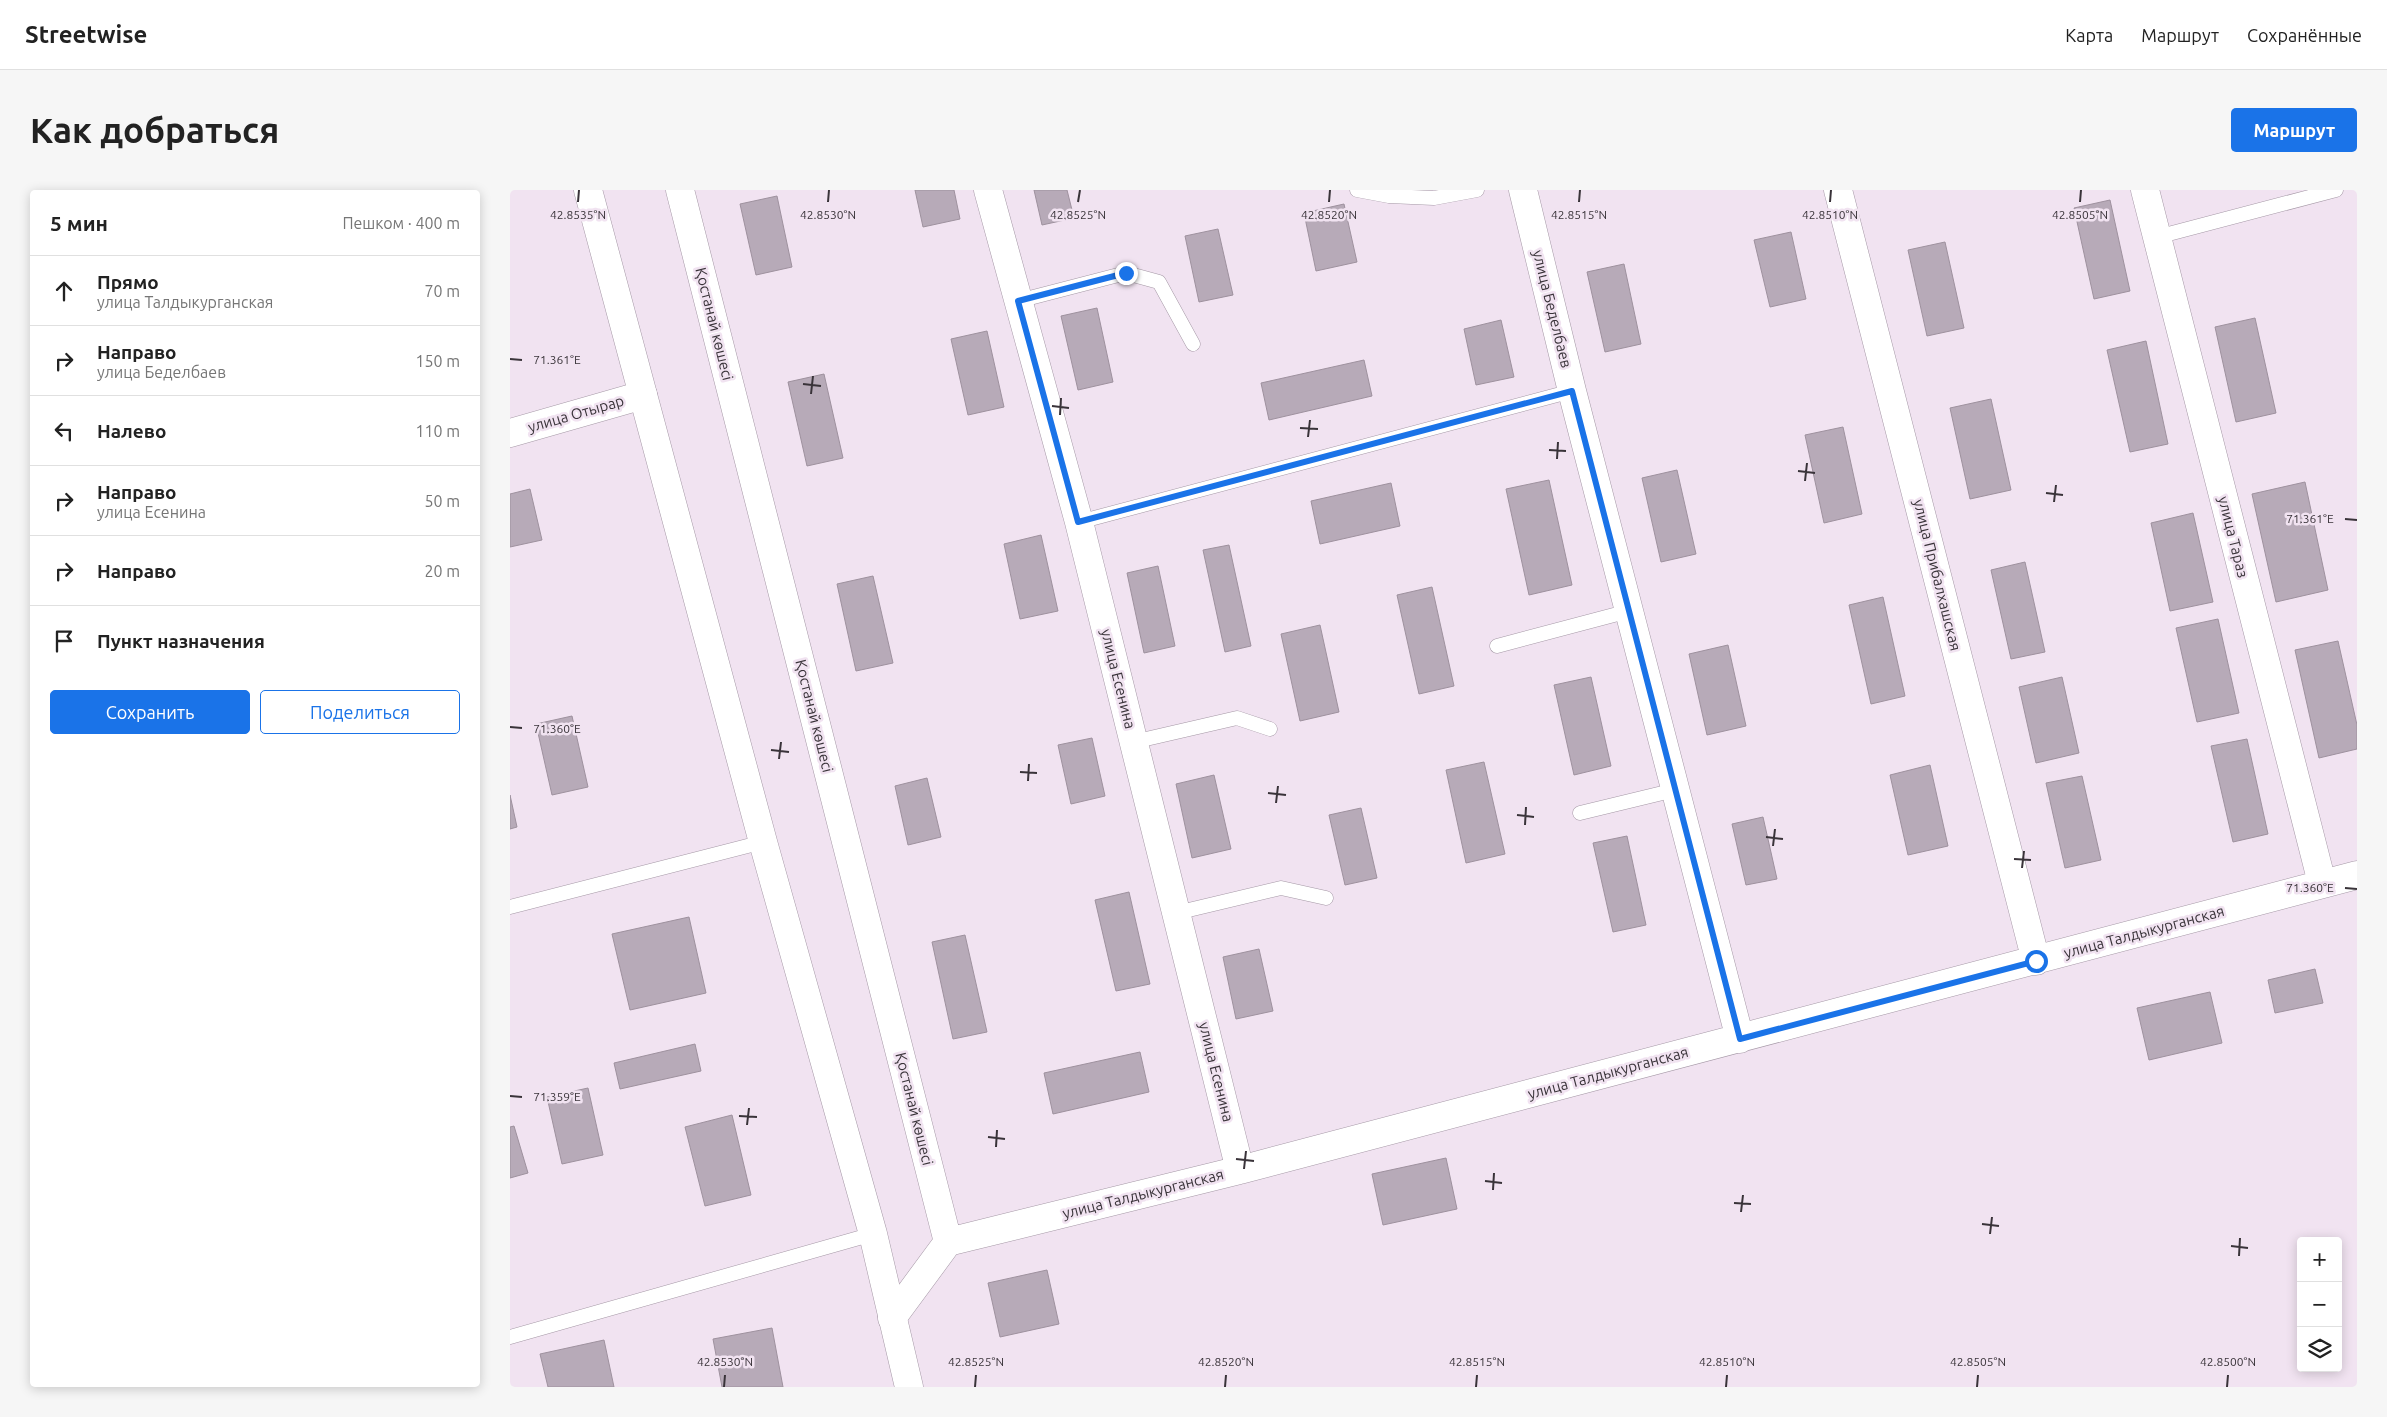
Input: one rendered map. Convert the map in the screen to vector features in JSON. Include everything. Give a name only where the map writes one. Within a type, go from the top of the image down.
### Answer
[{"type":"street","points":[[588,190],[763,842],[873,1234],[909,1387]]},
{"type":"street","name":"Қостанай көшесі","points":[[680,190],[948,1242]]},
{"type":"street","name":"улица Есенина","points":[[988,190],[1078,522],[1240,1170]]},
{"type":"street","name":"улица Беделбаев","points":[[1523,190],[1572,391],[1740,1039]]},
{"type":"street","name":"улица Прибалхашская","points":[[1838,190],[2036,961]]},
{"type":"street","name":"улица Тараз","points":[[2145,190],[2322,884]]},
{"type":"street","name":"улица Отырар","points":[[510,433],[643,395]]},
{"type":"street","name":"улица Талдыкурганская","points":[[948,1242],[1240,1170],[2357,875]]},
{"type":"street","points":[[892,1318],[948,1242]]},
{"type":"lane","points":[[1357,190],[1389,196],[1434,198],[1477,190]]},
{"type":"lane","points":[[2157,237],[2336,190]]},
{"type":"lane","points":[[1018,301],[1126,273],[1159,282],[1193,344]]},
{"type":"lane","points":[[1078,522],[1572,391]]},
{"type":"lane","points":[[1498,646],[1629,611]]},
{"type":"lane","points":[[1133,742],[1237,718],[1270,729]]},
{"type":"lane","points":[[1580,813],[1675,790]]},
{"type":"lane","points":[[510,907],[763,842]]},
{"type":"lane","points":[[1176,912],[1282,888],[1326,898]]},
{"type":"lane","points":[[510,1336],[873,1234]]},
{"type":"building","points":[[915,190],[954,190],[960,219],[923,227]]},
{"type":"building","points":[[1034,190],[1067,190],[1074,218],[1042,225]]},
{"type":"building","points":[[777,196],[792,267],[756,275],[740,204]]},
{"type":"building","points":[[2110,200],[2130,291],[2094,299],[2074,208]]},
{"type":"building","points":[[1344,204],[1357,262],[1316,271],[1304,213]]},
{"type":"building","points":[[1218,229],[1233,295],[1199,302],[1185,236]]},
{"type":"building","points":[[1791,232],[1806,299],[1770,307],[1754,240]]},
{"type":"building","points":[[1945,242],[1964,328],[1927,336],[1908,250]]},
{"type":"building","points":[[1624,264],[1641,344],[1605,352],[1587,272]]},
{"type":"building","points":[[1097,308],[1113,382],[1078,390],[1061,316]]},
{"type":"building","points":[[2255,318],[2276,413],[2236,422],[2215,327]]},
{"type":"building","points":[[1501,320],[1514,377],[1476,385],[1464,329]]},
{"type":"building","points":[[987,331],[1004,407],[968,415],[951,339]]},
{"type":"building","points":[[2146,341],[2168,444],[2130,452],[2107,350]]},
{"type":"building","points":[[1364,360],[1372,396],[1269,420],[1261,383]]},
{"type":"building","points":[[824,374],[843,458],[807,466],[788,382]]},
{"type":"building","points":[[1991,399],[2011,490],[1970,499],[1950,408]]},
{"type":"building","points":[[1843,427],[1862,514],[1824,523],[1805,435]]},
{"type":"building","points":[[1677,470],[1696,554],[1661,562],[1642,478]]},
{"type":"building","points":[[1549,480],[1572,585],[1529,595],[1506,489]]},
{"type":"building","points":[[2305,482],[2328,590],[2276,602],[2252,494]]},
{"type":"building","points":[[1391,483],[1400,526],[1320,544],[1311,501]]},
{"type":"building","points":[[530,489],[542,540],[510,547],[510,494]]},
{"type":"building","points":[[2193,513],[2213,602],[2170,611],[2151,523]]},
{"type":"building","points":[[1041,535],[1058,611],[1020,619],[1004,544]]},
{"type":"building","points":[[1229,545],[1251,646],[1225,652],[1203,550]]},
{"type":"building","points":[[2025,562],[2045,652],[2011,659],[1991,570]]},
{"type":"building","points":[[1158,566],[1175,646],[1144,653],[1127,573]]},
{"type":"building","points":[[873,576],[893,663],[856,671],[837,584]]},
{"type":"building","points":[[1432,587],[1454,686],[1419,694],[1397,595]]},
{"type":"building","points":[[1883,597],[1905,696],[1871,704],[1849,605]]},
{"type":"building","points":[[2218,619],[2239,713],[2197,722],[2176,628]]},
{"type":"building","points":[[1320,625],[1339,712],[1300,721],[1281,634]]},
{"type":"building","points":[[2338,641],[2357,725],[2357,749],[2319,758],[2295,650]]},
{"type":"building","points":[[1728,645],[1746,726],[1707,735],[1689,654]]},
{"type":"building","points":[[1591,677],[1611,766],[1574,775],[1554,685]]},
{"type":"building","points":[[2062,677],[2079,753],[2036,763],[2019,687]]},
{"type":"building","points":[[572,716],[588,787],[552,795],[536,724]]},
{"type":"building","points":[[1092,738],[1105,796],[1071,804],[1058,745]]},
{"type":"building","points":[[2247,739],[2268,834],[2233,842],[2211,746]]},
{"type":"building","points":[[1484,762],[1505,854],[1466,863],[1446,770]]},
{"type":"building","points":[[1930,765],[1948,846],[1908,855],[1890,775]]},
{"type":"building","points":[[1214,775],[1231,849],[1192,858],[1176,784]]},
{"type":"building","points":[[2082,776],[2101,860],[2065,868],[2046,783]]},
{"type":"building","points":[[927,778],[941,837],[908,845],[895,786]]},
{"type":"building","points":[[510,795],[517,827],[510,829]]},
{"type":"building","points":[[1361,808],[1377,878],[1345,885],[1329,815]]},
{"type":"building","points":[[1763,817],[1777,879],[1746,885],[1732,824]]},
{"type":"building","points":[[1627,836],[1646,925],[1613,932],[1593,843]]},
{"type":"building","points":[[1129,892],[1150,984],[1116,991],[1095,900]]},
{"type":"building","points":[[689,917],[706,993],[630,1010],[612,934]]},
{"type":"building","points":[[965,935],[987,1032],[953,1039],[932,942]]},
{"type":"building","points":[[1259,949],[1273,1011],[1236,1019],[1223,957]]},
{"type":"building","points":[[2315,969],[2323,1003],[2275,1013],[2268,980]]},
{"type":"building","points":[[2210,992],[2222,1043],[2149,1060],[2137,1008]]},
{"type":"building","points":[[695,1044],[701,1071],[620,1089],[614,1063]]},
{"type":"building","points":[[1140,1052],[1149,1092],[1053,1114],[1044,1073]]},
{"type":"building","points":[[588,1088],[603,1155],[562,1164],[547,1097]]},
{"type":"building","points":[[732,1115],[751,1195],[705,1206],[685,1127]]},
{"type":"building","points":[[514,1126],[528,1173],[510,1178],[510,1127]]},
{"type":"building","points":[[1446,1158],[1457,1209],[1383,1225],[1372,1174]]},
{"type":"building","points":[[1047,1270],[1059,1324],[1000,1337],[988,1283]]},
{"type":"building","points":[[772,1328],[783,1387],[722,1387],[713,1339]]},
{"type":"building","points":[[604,1340],[614,1387],[548,1387],[540,1354]]},
{"type":"route","points":[[1126,273],[1018,301],[1078,522],[1572,391],[1740,1039],[2036,961]]}]
